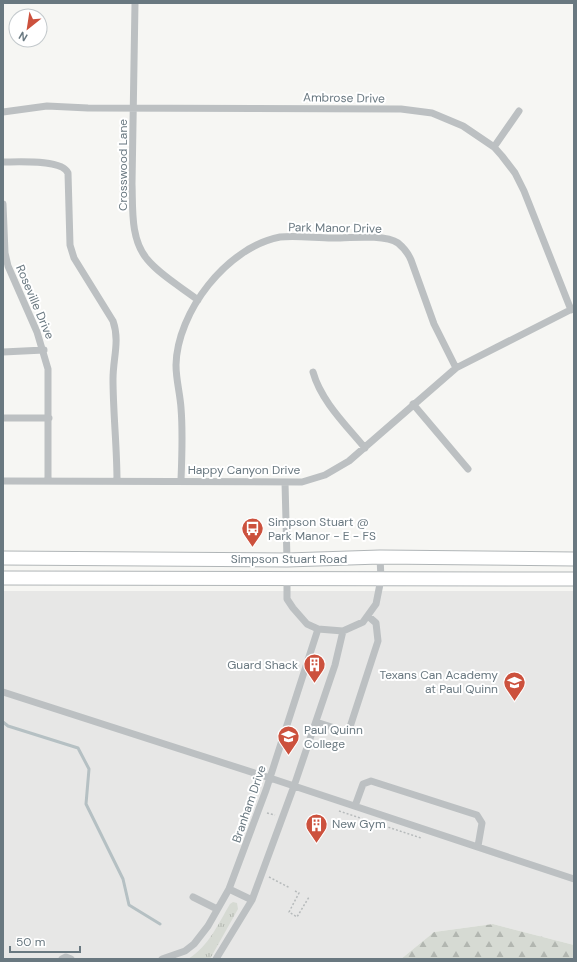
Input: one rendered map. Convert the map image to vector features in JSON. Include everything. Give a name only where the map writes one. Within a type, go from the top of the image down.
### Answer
[{"type":"main road","name":"Simpson Stuart Road","points":[[3,558],[287,560],[380,557],[574,559]]},
{"type":"main road","points":[[287,560],[287,580]]},
{"type":"main road","name":"Simpson Stuart Road","points":[[3,578],[287,580],[574,579]]},
{"type":"street","name":"Crosswood Lane","points":[[135,3],[132,184],[133,214],[137,238],[146,258],[154,267],[198,300]]},
{"type":"street","name":"Ambrose Drive","points":[[3,112],[47,106],[88,108],[134,107],[422,111],[463,126],[494,147],[518,179],[573,309]]},
{"type":"street","points":[[494,147],[519,111]]},
{"type":"street","points":[[3,162],[50,163],[59,165],[68,173],[70,245],[74,258],[113,321],[116,329],[117,345],[113,377],[117,481]]},
{"type":"street","name":"Roseville Drive","points":[[3,204],[5,253],[8,266],[44,350],[48,369],[48,481]]},
{"type":"street","name":"Park Manor Drive","points":[[181,480],[181,409],[176,365],[180,338],[185,323],[209,284],[230,264],[258,245],[281,237],[386,239],[397,242],[406,250],[411,260],[434,324],[456,368]]},
{"type":"street","name":"Happy Canyon Drive","points":[[3,481],[181,480],[302,482],[326,475],[349,461],[365,448],[413,404],[456,368],[573,309]]},
{"type":"street","points":[[3,352],[44,350]]},
{"type":"street","points":[[313,372],[318,388],[324,397],[365,448]]},
{"type":"street","points":[[413,404],[468,469]]},
{"type":"street","points":[[3,418],[49,418]]},
{"type":"street","points":[[285,482],[287,560]]},
{"type":"street","points":[[287,580],[287,599],[292,608],[307,624],[318,629],[343,631],[354,627],[368,616],[376,604],[381,579],[380,557]]},
{"type":"street","points":[[316,722],[344,731],[349,730],[378,641],[376,623],[368,616]]},
{"type":"street","name":"Branham Drive","points":[[162,959],[185,951],[194,944],[208,926],[229,889],[270,778],[318,629]]},
{"type":"street","points":[[216,959],[252,900],[316,722],[335,665],[343,631]]},
{"type":"street","points":[[3,692],[478,846],[574,879]]},
{"type":"street","points":[[355,806],[363,784],[371,781],[477,815],[482,823],[478,846]]},
{"type":"street","points":[[229,889],[252,900]]},
{"type":"street","points":[[193,897],[218,909]]},
{"type":"street","points":[[62,959],[66,957],[71,959]]},
{"type":"path","points":[[268,813],[277,816]]},
{"type":"path","points":[[262,873],[290,888]]},
{"type":"path","points":[[294,891],[299,893],[289,912],[297,917],[309,897]]},
{"type":"shaded area","name":"Paul Quinn College","points":[[3,591],[574,591],[574,945],[493,924],[434,932],[401,959],[3,959]]},
{"type":"green space","points":[[233,902],[237,903],[238,909],[210,959],[188,959],[202,948],[217,927],[230,904]]},
{"type":"green space","points":[[493,924],[574,945],[574,959],[401,959],[434,932]]},
{"type":"waterway","points":[[3,722],[8,726],[78,748],[89,769],[86,804],[123,879],[129,905],[160,924]]},
{"type":"place","name":"Simpson Stuart @ Park Manor - E - FS","points":[[253,548]]},
{"type":"place","name":"Guard Shack","points":[[314,684]]},
{"type":"place","name":"Texans Can Academy at Paul Quinn","points":[[514,702]]},
{"type":"place","name":"Paul Quinn College","points":[[288,756]]},
{"type":"place","name":"New Gym","points":[[317,844]]}]
